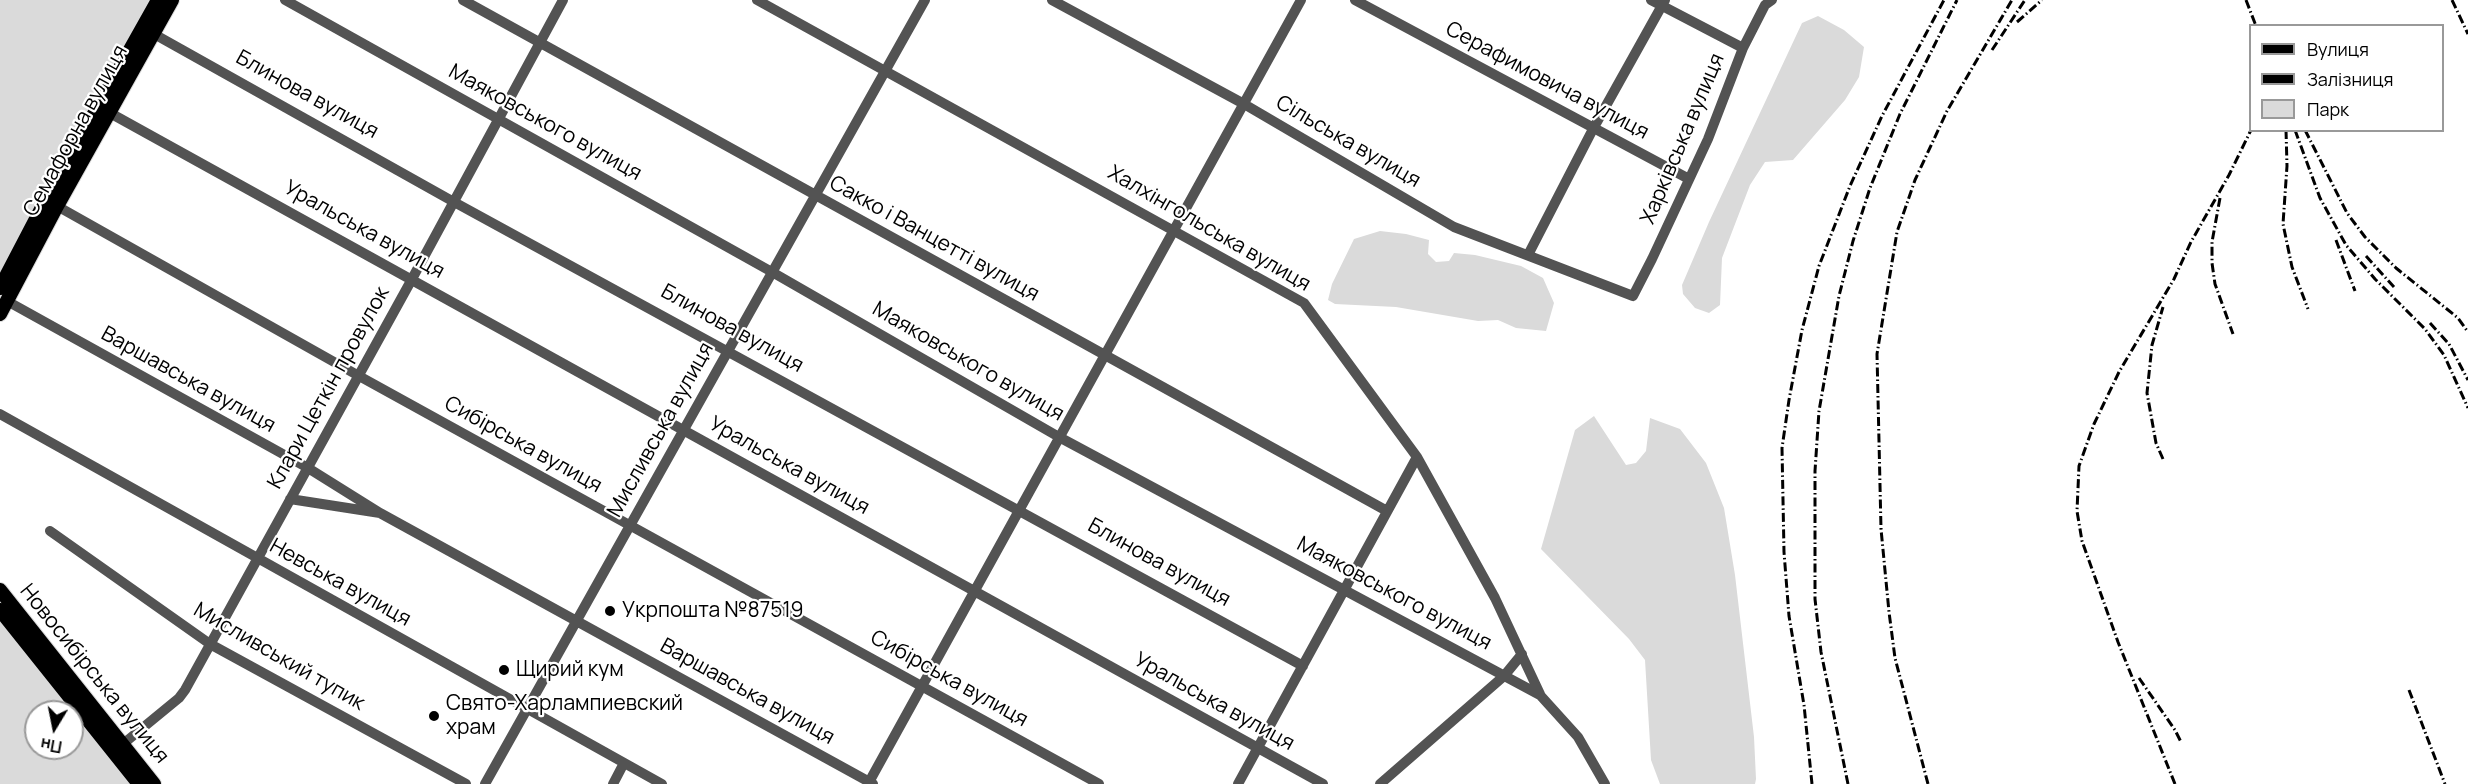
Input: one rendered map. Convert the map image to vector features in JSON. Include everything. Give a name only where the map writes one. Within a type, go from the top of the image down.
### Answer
[{"type":"main road","name":"Семафорна вулиця","points":[[3,308],[110,113],[148,31],[158,0]]},
{"type":"main road","name":"Семафорна вулиця","points":[[0,288],[49,194],[148,31],[172,0]]},
{"type":"main road","name":"Новосибірська вулиця","points":[[0,590],[154,784]]},
{"type":"main road","name":"Новосибірська вулиця","points":[[0,610],[139,784]]},
{"type":"street","name":"Маяковського вулиця","points":[[285,0],[772,272],[1059,437],[1540,695],[1578,737],[1605,784]]},
{"type":"street","name":"Сакко і Ванцетті вулиця","points":[[463,0],[1387,512]]},
{"type":"street","name":"Клари Цеткін провулок","points":[[123,744],[179,698],[359,376],[563,0]]},
{"type":"street","name":"Халхінгольська вулиця","points":[[757,0],[1304,303],[1417,457],[1495,598],[1540,695]]},
{"type":"street","name":"Мисливська вулиця","points":[[485,784],[925,0]]},
{"type":"street","name":"Сільська вулиця","points":[[1053,0],[1244,104],[1454,227],[1633,296]]},
{"type":"street","points":[[870,783],[1301,0]]},
{"type":"street","name":"Серафимовича вулиця","points":[[1355,0],[1689,179]]},
{"type":"street","points":[[1651,0],[1663,3],[1743,48]]},
{"type":"street","name":"Харківська вулиця","points":[[1633,296],[1708,139],[1743,48],[1765,5],[1772,0]]},
{"type":"street","points":[[1528,255],[1593,129],[1663,3]]},
{"type":"street","name":"Блинова вулиця","points":[[148,31],[454,202],[1303,666]]},
{"type":"street","name":"Уральська вулиця","points":[[110,113],[1323,784]]},
{"type":"street","name":"Сибірська вулиця","points":[[57,206],[629,526],[1099,784]]},
{"type":"street","name":"Варшавська вулиця","points":[[3,308],[308,468],[380,513],[870,783]]},
{"type":"street","name":"Невська вулиця","points":[[0,414],[662,784]]},
{"type":"street","points":[[1238,784],[1417,457]]},
{"type":"street","name":"Варшавська вулиця","points":[[290,500],[380,513]]},
{"type":"street","name":"Мисливський тупик","points":[[50,531],[210,644],[466,784]]},
{"type":"street","points":[[1380,784],[1504,676],[1522,654]]},
{"type":"street","points":[[613,784],[624,763]]},
{"type":"green space","points":[[0,0],[177,0],[0,322]]},
{"type":"green space","points":[[1818,16],[1844,30],[1864,47],[1859,77],[1845,100],[1793,160],[1765,162],[1750,185],[1722,258],[1720,305],[1709,313],[1695,308],[1683,294],[1682,285],[1802,23]]},
{"type":"green space","points":[[1380,231],[1429,240],[1428,254],[1436,262],[1449,261],[1454,253],[1475,255],[1521,266],[1543,278],[1554,303],[1546,331],[1516,328],[1498,320],[1478,321],[1396,307],[1335,304],[1328,300],[1332,284],[1354,239]]},
{"type":"green space","points":[[1594,416],[1626,465],[1636,463],[1646,451],[1650,418],[1680,429],[1706,463],[1724,508],[1735,575],[1754,737],[1755,784],[1660,784],[1651,760],[1645,660],[1629,639],[1541,549],[1575,430]]},
{"type":"green space","points":[[0,590],[154,784],[0,784]]},
{"type":"tram line","points":[[0,305],[168,0]]},
{"type":"tram line","points":[[0,596],[149,784]]},
{"type":"railway","points":[[1812,784],[1804,705],[1789,616],[1784,552],[1782,448],[1789,400],[1802,330],[1819,266],[1850,186],[1882,116],[1944,0]]},
{"type":"railway","points":[[1848,784],[1821,652],[1815,599],[1815,471],[1819,411],[1839,296],[1870,188],[1900,114],[1957,0]]},
{"type":"railway","points":[[1928,784],[1895,658],[1889,612],[1881,529],[1877,354],[1897,232],[1915,180],[1947,111],[2012,0]]},
{"type":"railway","points":[[1992,50],[2025,0]]},
{"type":"railway","points":[[2017,22],[2042,0]]},
{"type":"railway","points":[[2246,0],[2255,24]]},
{"type":"railway","points":[[2452,0],[2468,34]]},
{"type":"railway","points":[[2175,784],[2118,642],[2082,541],[2077,511],[2079,466],[2094,424],[2119,372],[2174,279],[2191,242],[2229,175],[2250,132]]},
{"type":"railway","points":[[2286,132],[2287,166],[2283,224],[2292,267],[2308,309]]},
{"type":"railway","points":[[2296,132],[2320,198],[2346,245],[2375,279],[2425,329],[2444,355],[2468,408]]},
{"type":"railway","points":[[2306,132],[2347,213],[2365,237],[2396,268],[2458,318],[2468,332]]},
{"type":"railway","points":[[2220,198],[2212,242],[2212,263],[2215,284],[2233,334]]},
{"type":"railway","points":[[2336,240],[2355,291]]},
{"type":"railway","points":[[2366,256],[2394,287]]},
{"type":"railway","points":[[2163,307],[2152,345],[2147,393],[2156,443],[2163,459]]},
{"type":"railway","points":[[2430,323],[2449,344],[2468,380]]},
{"type":"railway","points":[[2139,678],[2181,742]]},
{"type":"railway","points":[[2409,690],[2445,784]]},
{"type":"place","name":"Укрпошта №87519","points":[[610,611]]},
{"type":"place","name":"Щирий кум","points":[[504,670]]},
{"type":"place","name":"Свято-Харлампиевский храм","points":[[434,716]]}]
